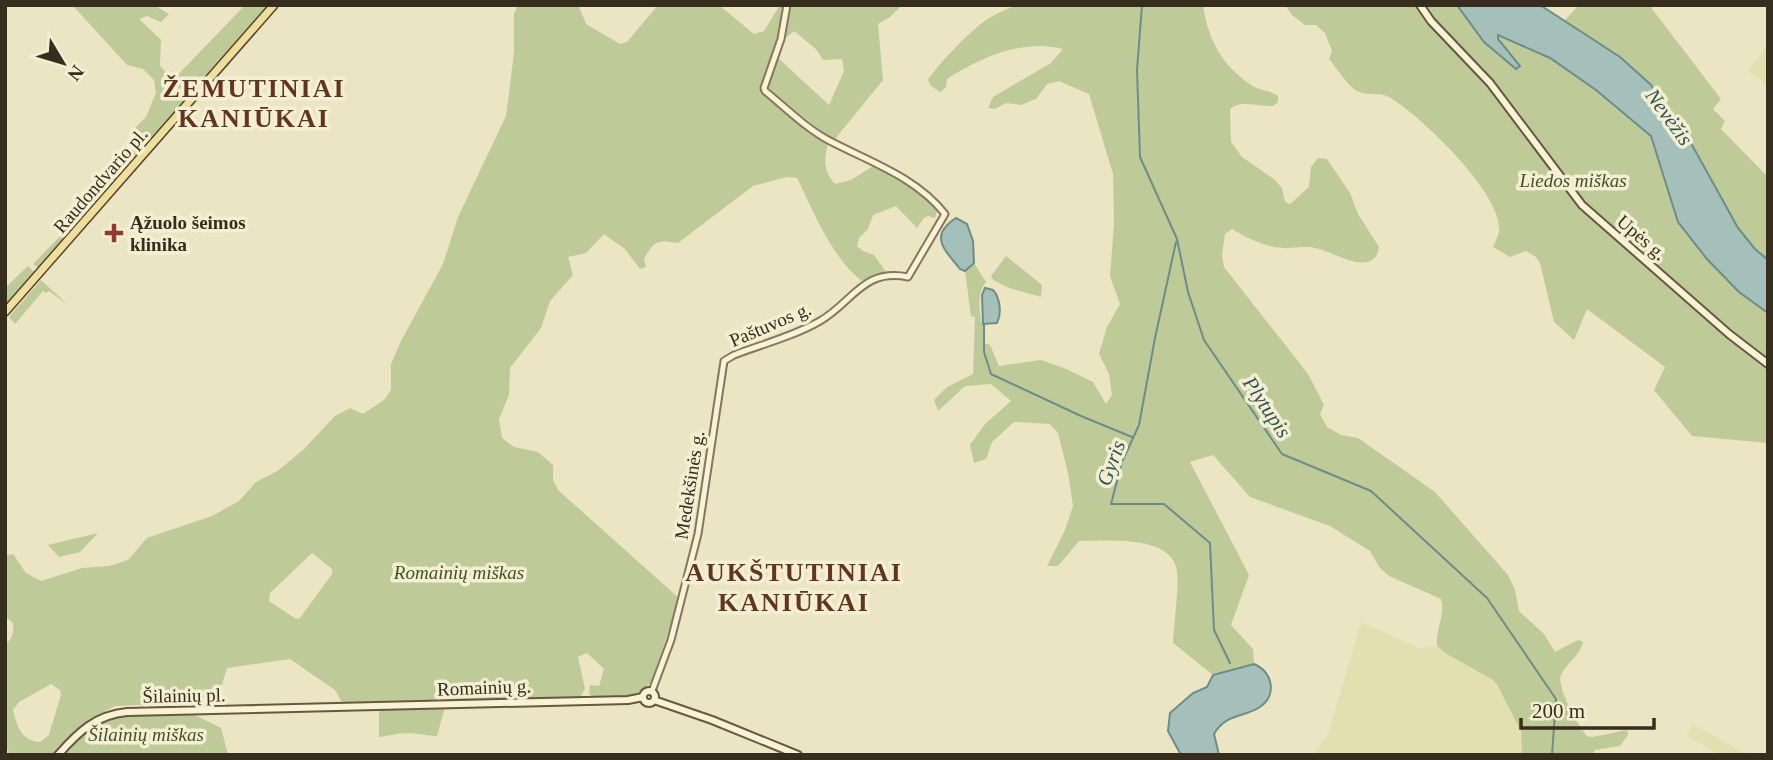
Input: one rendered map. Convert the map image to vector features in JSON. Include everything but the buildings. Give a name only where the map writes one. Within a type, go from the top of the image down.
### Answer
[{"type":"main road","name":"Raudondvario pl.","points":[[5,312],[274,5]]},
{"type":"main road","name":"Upės g.","points":[[1420,5],[1431,21],[1490,83],[1582,205],[1728,334],[1768,364]]},
{"type":"main road","points":[[654,700],[652,691],[646,692],[643,697],[648,703],[654,700],[798,755]]},
{"type":"main road","name":"Romainių g.","points":[[326,709],[643,697]]},
{"type":"main road","name":"Šilainių pl.","points":[[58,755],[83,728],[109,714],[326,709]]},
{"type":"street","name":"Paštuvos g.","points":[[724,361],[821,320],[873,279],[894,275],[908,277],[945,214],[933,199],[917,186],[824,137],[765,91],[781,38],[787,5]]},
{"type":"street","name":"Medekšinės g.","points":[[652,691],[671,640],[698,534],[724,361]]},
{"type":"shaded area","points":[[1768,44],[1768,85],[1748,71]]},
{"type":"shaded area","points":[[1361,622],[1419,648],[1437,646],[1493,680],[1521,731],[1522,755],[1313,755],[1328,734]]},
{"type":"shaded area","points":[[1692,724],[1748,755],[1719,755],[1687,736]]},
{"type":"green space","points":[[154,5],[169,14],[161,22],[147,16],[139,19],[161,40],[160,66],[173,80],[245,5],[269,5],[147,144],[133,130],[146,117],[156,93],[154,80],[143,69],[127,65],[74,7]]},
{"type":"green space","name":"Romainių miškas","points":[[518,5],[578,5],[586,24],[620,44],[627,42],[658,5],[719,5],[754,34],[764,31],[780,5],[785,5],[778,39],[763,84],[766,95],[828,143],[826,165],[835,184],[851,180],[873,166],[920,192],[937,211],[935,218],[924,218],[917,228],[896,206],[873,215],[857,246],[874,255],[886,272],[862,281],[832,247],[797,178],[787,177],[753,186],[678,243],[657,243],[644,259],[646,267],[640,269],[625,249],[604,234],[586,253],[568,257],[573,275],[550,301],[541,328],[510,368],[509,395],[499,419],[502,438],[514,447],[538,452],[553,465],[553,480],[558,490],[680,599],[651,682],[631,695],[592,697],[589,692],[590,685],[599,686],[604,669],[587,653],[578,657],[585,689],[580,697],[447,700],[437,736],[400,733],[379,737],[379,703],[343,704],[335,690],[290,659],[227,668],[216,705],[115,706],[88,720],[55,755],[10,755],[5,745],[5,644],[11,638],[13,623],[5,616],[5,556],[13,554],[26,573],[41,581],[82,568],[109,566],[128,560],[147,538],[212,516],[239,501],[256,482],[279,470],[304,449],[335,416],[350,408],[363,414],[384,400],[391,390],[391,364],[443,264],[458,217],[506,116],[514,53],[514,14]],"holes":[[[312,553],[332,569],[332,574],[300,618],[296,619],[269,601],[270,593]],[[51,684],[60,690],[61,695],[49,735],[40,742],[28,739],[21,732],[13,710],[19,702]]]},
{"type":"green space","points":[[789,5],[902,5],[878,24],[883,80],[835,139],[830,138],[766,87],[777,57],[829,105],[844,71],[842,59],[823,60],[816,49],[794,31],[781,42]]},
{"type":"green space","points":[[1017,5],[1203,5],[1213,40],[1224,60],[1251,85],[1278,96],[1278,102],[1273,106],[1240,104],[1230,109],[1231,142],[1242,157],[1274,179],[1282,188],[1285,202],[1290,204],[1309,187],[1311,167],[1318,158],[1327,159],[1350,193],[1358,214],[1379,247],[1378,252],[1370,261],[1354,262],[1311,247],[1269,246],[1232,229],[1225,234],[1222,255],[1224,267],[1308,374],[1324,405],[1320,414],[1327,427],[1341,435],[1358,438],[1435,492],[1508,575],[1515,590],[1519,611],[1544,634],[1555,652],[1578,640],[1583,642],[1561,675],[1565,697],[1587,736],[1627,730],[1628,735],[1620,746],[1595,750],[1592,755],[1522,755],[1521,731],[1497,685],[1437,646],[1441,599],[1389,576],[1380,568],[1370,551],[1330,526],[1250,497],[1213,455],[1190,462],[1249,575],[1231,625],[1253,649],[1254,664],[1213,675],[1173,643],[1177,571],[1172,559],[1151,545],[1121,541],[1079,541],[1058,566],[1047,566],[1065,530],[1073,506],[1058,433],[1050,424],[1014,422],[992,442],[986,459],[974,463],[970,445],[985,424],[1011,401],[991,384],[965,386],[938,411],[934,400],[947,387],[973,374],[975,317],[971,316],[965,271],[974,263],[986,282],[979,301],[981,322],[985,326],[983,343],[990,345],[999,366],[1041,360],[1093,382],[1106,404],[1112,395],[1109,374],[1099,354],[1107,327],[1120,304],[1110,276],[1114,224],[1113,174],[1089,94],[1059,81],[1047,84],[1036,99],[1021,105],[1006,103],[995,109],[988,108],[993,97],[1051,63],[1063,49],[1033,46],[987,57],[947,79],[946,87],[940,92],[931,86],[928,80],[975,28],[994,15]]},
{"type":"green space","name":"Liedos miškas","points":[[1285,5],[1457,5],[1484,42],[1511,54],[1498,39],[1501,35],[1550,58],[1596,90],[1651,136],[1678,222],[1739,292],[1768,313],[1768,443],[1692,436],[1654,390],[1665,367],[1587,309],[1574,340],[1554,322],[1540,263],[1526,251],[1510,257],[1493,247],[1499,232],[1497,216],[1488,198],[1457,157],[1403,106],[1389,97],[1362,93],[1350,85],[1329,59],[1332,51],[1325,33],[1316,25],[1305,25],[1292,15]]},
{"type":"green space","points":[[1579,5],[1649,5],[1721,99],[1713,109],[1725,121],[1721,129],[1768,177],[1768,260],[1738,228],[1681,125],[1564,21]]},
{"type":"green space","points":[[137,142],[142,148],[76,223],[73,220]]},
{"type":"green space","points":[[72,224],[73,228],[39,268],[33,264]]},
{"type":"green space","points":[[1006,256],[1042,285],[1041,297],[1009,288],[993,280],[991,276]]},
{"type":"green space","points":[[28,266],[35,273],[5,306],[5,288]]},
{"type":"green space","points":[[41,280],[68,305],[49,291],[43,291],[15,324],[9,317]]},
{"type":"green space","points":[[98,533],[80,552],[59,557],[48,545]]},
{"type":"green space","name":"Šilainių miškas","points":[[153,714],[193,714],[221,728],[228,755],[65,755],[85,734],[103,722]]},
{"type":"water","name":"Nevėžis","points":[[1457,5],[1540,5],[1620,57],[1650,84],[1681,125],[1738,228],[1768,260],[1768,313],[1739,292],[1707,259],[1678,222],[1651,136],[1596,90],[1550,58],[1498,35],[1498,39],[1520,66],[1516,69],[1484,42]]},
{"type":"water","points":[[956,218],[967,224],[973,241],[974,263],[965,271],[949,256],[942,243],[943,231]]},
{"type":"water","points":[[985,288],[993,290],[999,301],[997,323],[983,324],[982,295]]},
{"type":"water","points":[[1254,664],[1269,678],[1271,690],[1266,702],[1254,710],[1229,719],[1219,727],[1214,734],[1219,755],[1181,755],[1168,731],[1170,713],[1193,693],[1207,687],[1213,675]]},
{"type":"waterway","name":"Plytupis","points":[[1142,5],[1137,70],[1140,157],[1177,239],[1188,292],[1204,340],[1282,454],[1371,491],[1487,598],[1556,699],[1552,755]]},
{"type":"waterway","name":"Gyris","points":[[1176,242],[1139,425],[1122,462],[1111,504],[1164,504],[1210,543],[1214,630],[1230,663]]},
{"type":"waterway","points":[[984,325],[984,352],[991,374],[1132,437]]},
{"type":"place","name":"Ąžuolo šeimos klinika","points":[[114,233]]},
{"type":"district","name":"ŽEMUTINIAI KANIŪKAI","points":[[254,103]]},
{"type":"district","name":"AUKŠTUTINIAI KANIŪKAI","points":[[794,587]]}]
